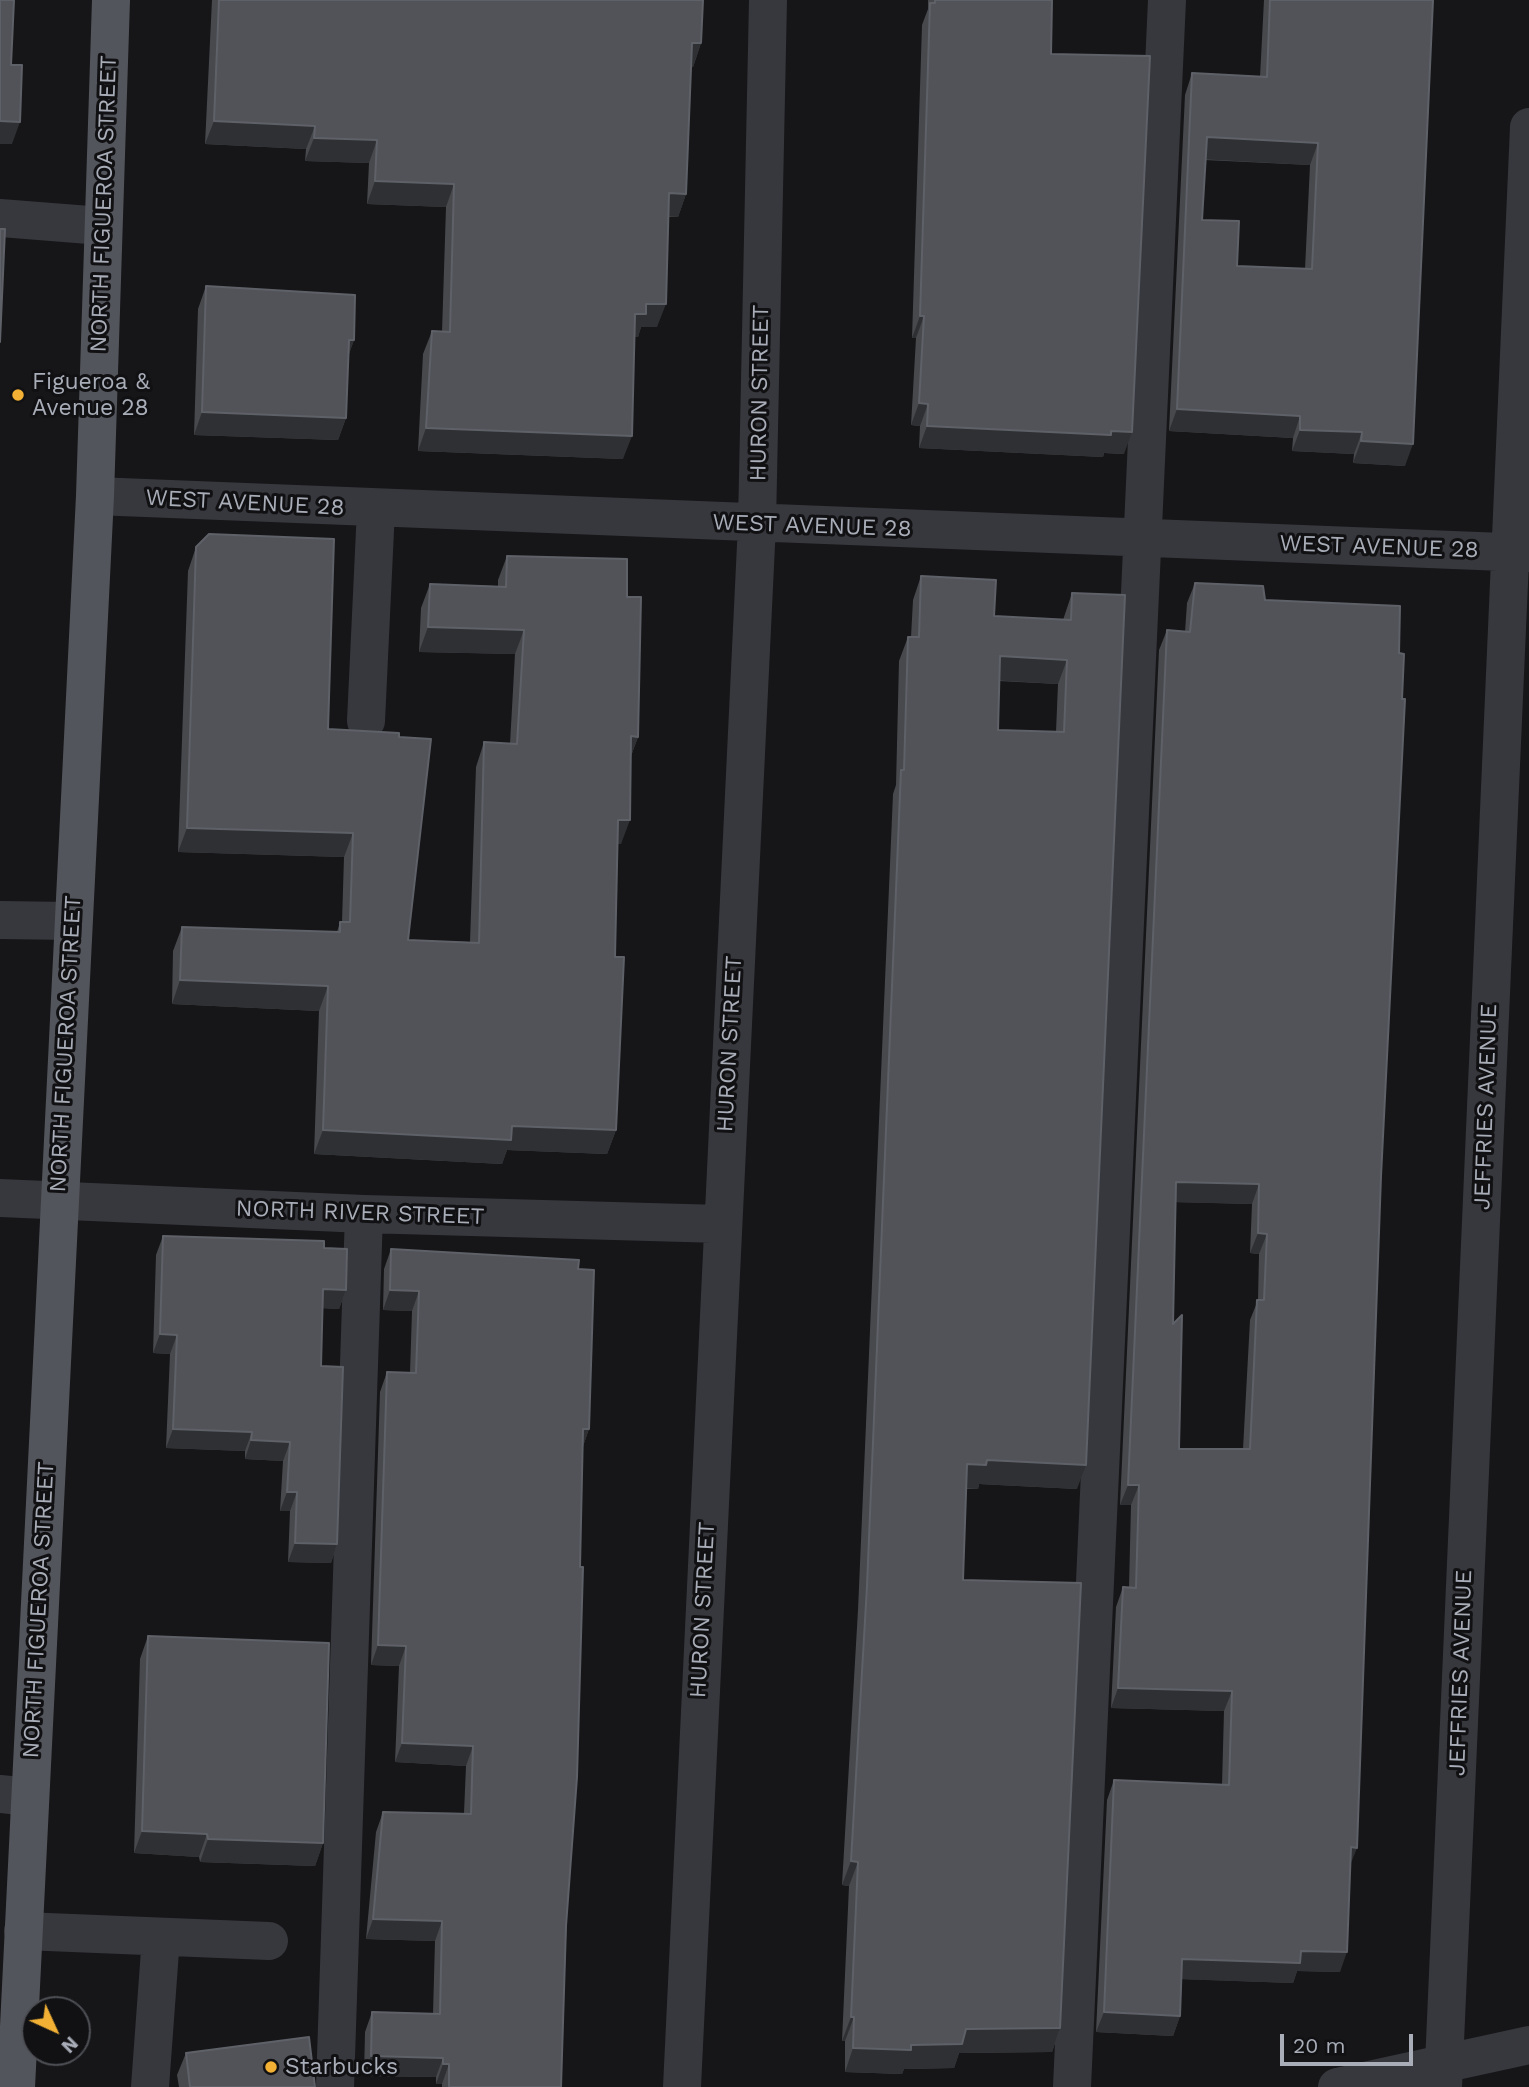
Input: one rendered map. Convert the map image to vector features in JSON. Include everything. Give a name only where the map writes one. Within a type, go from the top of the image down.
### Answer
[{"type":"main road","name":"NORTH FIGUEROA STREET","points":[[11,2068],[23,1931],[15,1796],[59,1200],[95,496],[111,0]]},
{"type":"street","name":"HURON STREET","points":[[682,2087],[721,1224],[757,524],[768,0]]},
{"type":"street","points":[[1072,2087],[1167,0]]},
{"type":"street","name":"JEFFRIES AVENUE","points":[[1444,2075],[1520,552],[1529,127]]},
{"type":"street","points":[[0,218],[102,226]]},
{"type":"street","name":"WEST AVENUE 28","points":[[95,496],[1520,552]]},
{"type":"street","points":[[366,721],[376,509]]},
{"type":"street","points":[[0,920],[72,921]]},
{"type":"street","name":"NORTH RIVER STREET","points":[[0,1198],[363,1214],[721,1224]]},
{"type":"street","points":[[335,2087],[363,1214]]},
{"type":"street","points":[[23,1931],[269,1941]]},
{"type":"street","points":[[150,2087],[161,1937]]},
{"type":"street","points":[[1337,2087],[1444,2075],[1529,2045]]},
{"type":"building","points":[[0,0],[14,0],[11,65],[22,65],[20,122],[0,121]]},
{"type":"building","points":[[219,0],[703,0],[701,43],[692,43],[686,194],[669,193],[666,304],[646,304],[646,314],[635,314],[632,436],[426,428],[432,331],[450,332],[454,184],[375,181],[377,140],[314,138],[315,126],[214,121]]},
{"type":"building","points":[[935,0],[1052,0],[1051,54],[1150,56],[1132,432],[1111,431],[1111,435],[927,426],[928,404],[919,403],[924,316],[920,316],[930,3],[935,3]]},
{"type":"building","points":[[1270,0],[1433,0],[1413,444],[1361,441],[1362,432],[1300,430],[1300,416],[1177,409],[1192,73],[1267,77]],"holes":[[[1207,137],[1318,143],[1312,269],[1237,266],[1239,221],[1202,220]]]},
{"type":"building","points":[[0,229],[5,229],[0,342]]},
{"type":"building","points":[[206,286],[355,295],[354,340],[349,340],[346,418],[202,412]]},
{"type":"building","points":[[209,534],[334,539],[328,729],[399,733],[399,737],[431,739],[408,940],[479,943],[484,742],[517,744],[524,630],[428,627],[430,584],[506,587],[507,556],[627,559],[627,597],[641,597],[638,737],[631,736],[630,820],[618,820],[615,957],[624,957],[616,1130],[512,1126],[511,1140],[323,1130],[328,986],[180,980],[182,927],[340,932],[340,922],[350,922],[353,833],[187,828],[196,547]]},
{"type":"building","points":[[921,576],[996,580],[994,616],[1071,620],[1072,593],[1125,595],[1086,1465],[987,1460],[986,1465],[967,1464],[963,1580],[1081,1583],[1060,2028],[966,2029],[962,2044],[911,2045],[911,2050],[853,2048],[854,2017],[851,2017],[858,1862],[851,1861],[867,1586],[908,637],[919,637]],"holes":[[[1000,656],[1067,660],[1064,732],[998,730]]]},
{"type":"building","points":[[1195,583],[1263,586],[1265,600],[1400,606],[1399,653],[1404,654],[1402,699],[1405,699],[1381,1176],[1357,1848],[1351,1847],[1347,1952],[1301,1951],[1300,1963],[1182,1959],[1180,2016],[1104,2012],[1114,1780],[1229,1785],[1232,1691],[1118,1688],[1123,1587],[1136,1588],[1139,1485],[1128,1485],[1167,630],[1190,632]],"holes":[[[1176,1182],[1259,1184],[1258,1233],[1267,1234],[1264,1300],[1257,1300],[1250,1449],[1179,1449],[1182,1315],[1173,1324]]]},
{"type":"building","points":[[163,1236],[324,1241],[324,1248],[347,1249],[346,1290],[323,1289],[321,1366],[343,1367],[337,1544],[295,1543],[297,1492],[287,1492],[290,1442],[251,1440],[252,1432],[173,1429],[177,1335],[160,1334]]},
{"type":"building","points":[[391,1249],[579,1260],[578,1269],[594,1270],[589,1429],[583,1429],[580,1567],[583,1567],[577,1777],[566,1926],[561,2087],[449,2087],[449,2064],[443,2064],[443,2058],[371,2056],[372,2012],[440,2014],[442,1921],[373,1919],[383,1812],[471,1814],[473,1746],[402,1743],[406,1646],[378,1645],[387,1372],[416,1373],[419,1291],[390,1290]]},
{"type":"building","points":[[148,1636],[329,1643],[323,1843],[208,1839],[207,1834],[142,1831]]},
{"type":"building","points":[[309,2037],[315,2087],[190,2087],[186,2053]]},
{"type":"place","name":"Figueroa & Avenue 28","points":[[18,395]]},
{"type":"place","name":"Starbucks","points":[[271,2067]]}]
